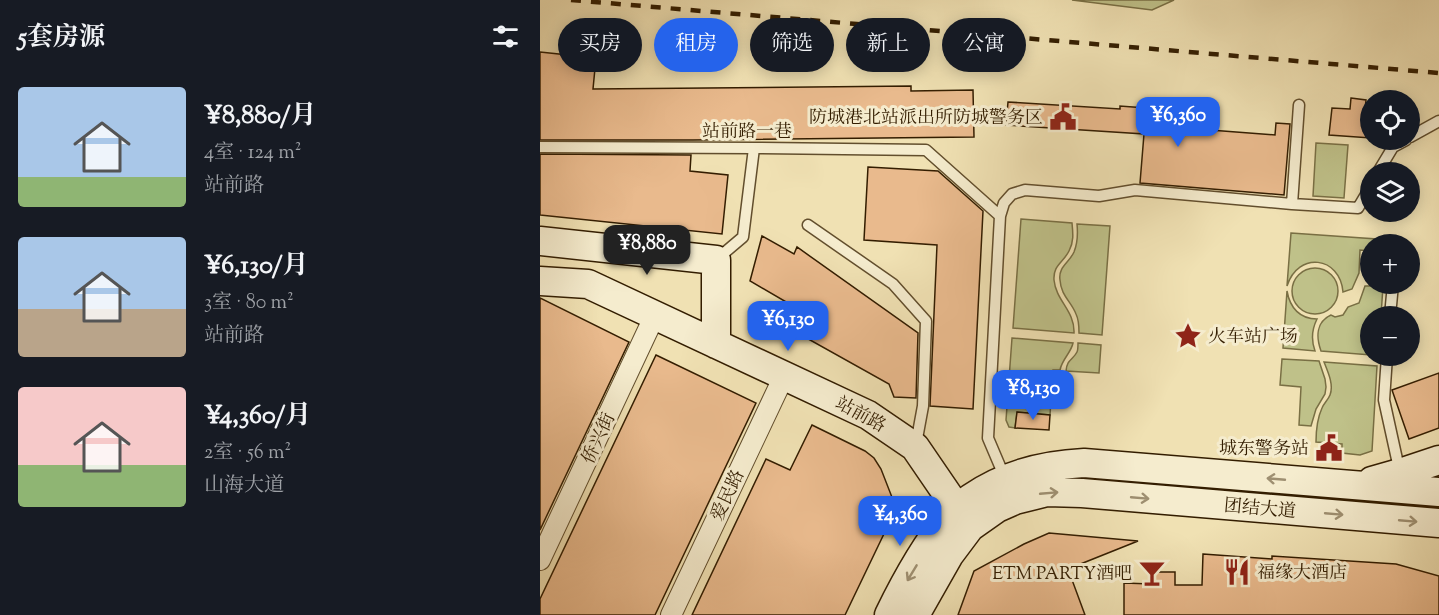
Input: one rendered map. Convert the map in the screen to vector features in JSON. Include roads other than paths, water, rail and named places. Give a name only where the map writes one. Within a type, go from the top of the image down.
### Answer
[{"type":"main road","points":[[540,241],[716,260],[716,344]]},
{"type":"main road","name":"站前路","points":[[540,280],[588,284],[868,415],[915,447],[964,518]]},
{"type":"main road","name":"团结大道","points":[[1010,489],[1043,467],[1084,463],[1355,485],[1400,481],[1439,460]]},
{"type":"main road","points":[[1400,481],[1439,492]]},
{"type":"main road","points":[[915,615],[949,555],[964,518],[986,488],[1010,489]]},
{"type":"main road","name":"团结大道","points":[[1010,489],[1439,523]]},
{"type":"main road","points":[[889,615],[897,597],[930,542],[964,518]]},
{"type":"street","name":"侨兴街","points":[[540,560],[655,315]]},
{"type":"street","name":"爱民路","points":[[671,615],[784,376]]},
{"type":"lane","points":[[1292,204],[1299,105]]},
{"type":"lane","points":[[1420,131],[1439,121]]},
{"type":"lane","name":"站前路一巷","points":[[540,147],[926,150],[1000,216]]},
{"type":"lane","points":[[716,260],[743,237],[754,148]]},
{"type":"lane","points":[[1010,489],[988,438],[1000,216],[1004,203],[1012,194],[1025,190],[1099,196],[1135,190],[1292,204],[1358,208],[1360,205]]},
{"type":"lane","points":[[808,225],[893,284],[926,321],[923,406],[915,447]]},
{"type":"lane","points":[[1386,366],[1384,400],[1400,481]]},
{"type":"railway","points":[[571,0],[1439,73]]},
{"type":"place","name":"防城港北站派出所防城警务区","points":[[1063,117]]},
{"type":"place","name":"火车站广场","points":[[1188,336]]},
{"type":"place","name":"城东警务站","points":[[1329,448]]},
{"type":"place","name":"福缘大酒店","points":[[1237,572]]},
{"type":"place","name":"ETM PARTY酒吧","points":[[1152,573]]}]
